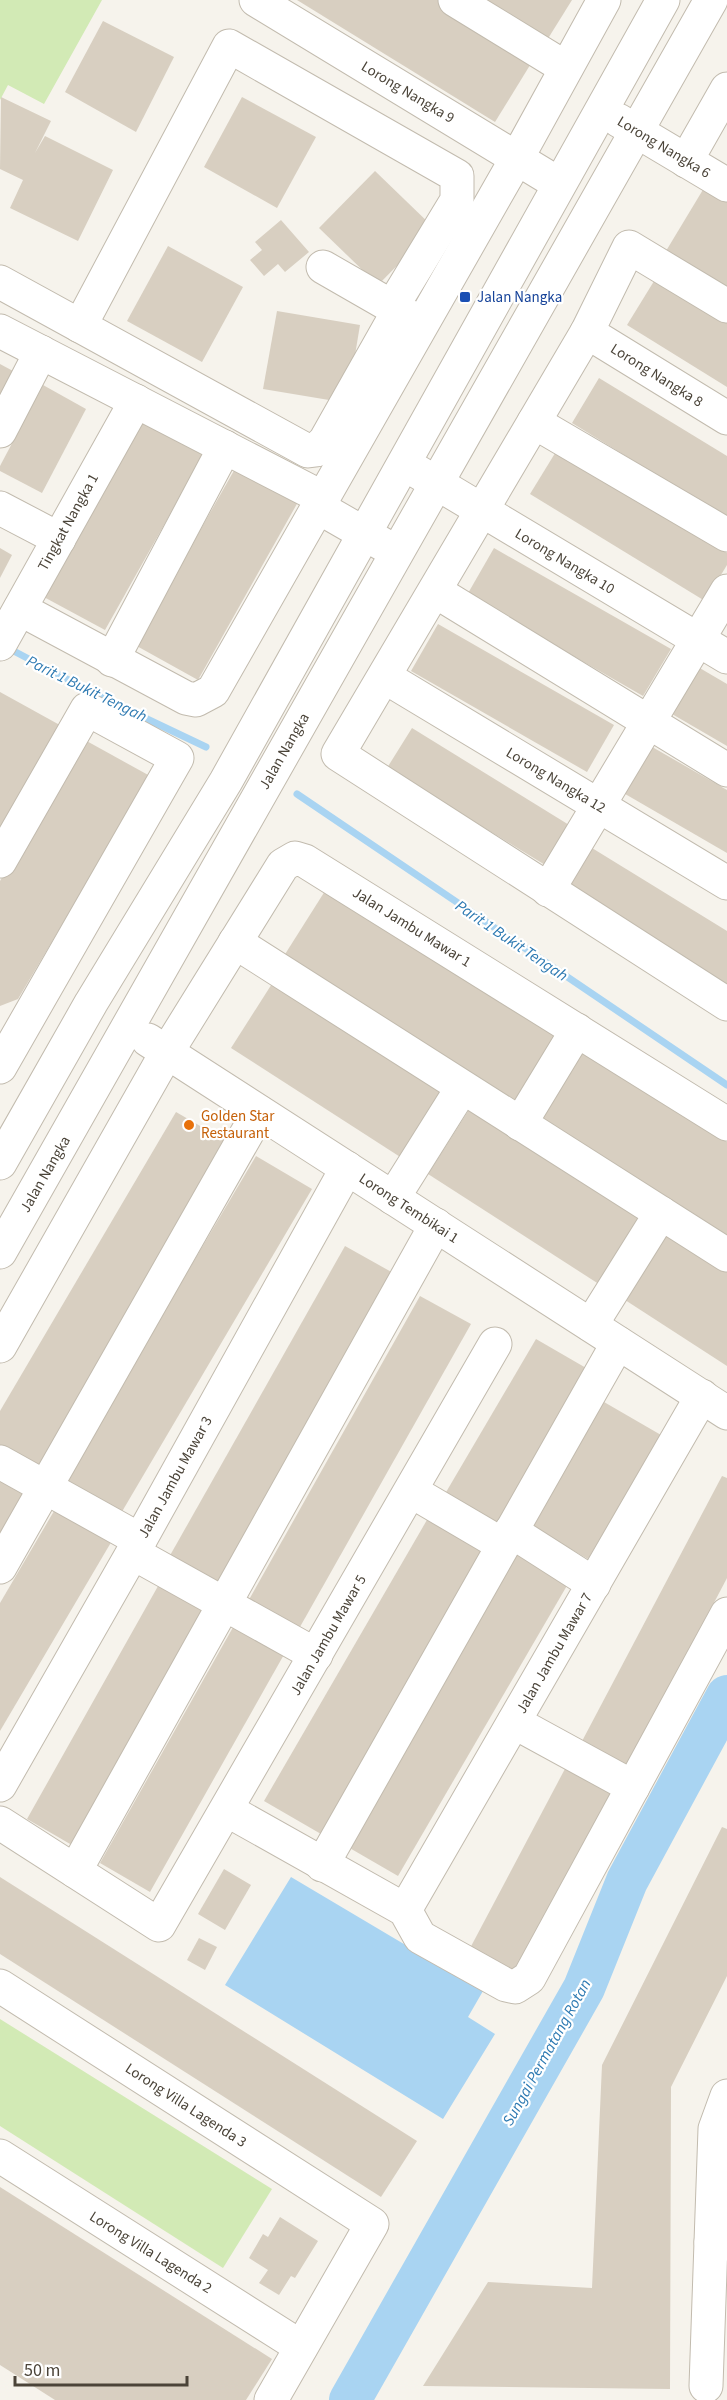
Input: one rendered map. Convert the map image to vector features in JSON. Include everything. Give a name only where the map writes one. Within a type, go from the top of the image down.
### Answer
[{"type":"street","name":"Lorong Nangka 9","points":[[256,0],[559,184]]},
{"type":"street","points":[[455,0],[566,68]]},
{"type":"street","points":[[0,282],[308,451],[316,450],[325,441],[404,314],[517,158],[604,0]]},
{"type":"street","points":[[0,1163],[91,1003],[226,781],[663,0]]},
{"type":"street","name":"Jalan Nangka","points":[[0,1252],[92,1094],[711,0]]},
{"type":"street","points":[[8,626],[112,660],[186,698],[196,700],[213,691],[321,503],[457,200],[457,176],[229,46],[80,326]]},
{"type":"street","points":[[687,161],[727,89]]},
{"type":"street","name":"Lorong Nangka 6","points":[[600,110],[727,185]]},
{"type":"street","points":[[727,306],[629,247],[587,332],[338,754],[727,1004]]},
{"type":"street","points":[[323,267],[404,314]]},
{"type":"street","points":[[0,331],[225,447],[321,503],[364,534],[397,553]]},
{"type":"street","name":"Lorong Nangka 8","points":[[587,332],[727,418]]},
{"type":"street","points":[[0,431],[41,352]]},
{"type":"street","name":"Tingkat Nangka 1","points":[[8,626],[136,401]]},
{"type":"street","points":[[534,422],[727,535]]},
{"type":"street","points":[[112,660],[225,447]]},
{"type":"street","name":"Lorong Nangka 10","points":[[404,463],[727,657]]},
{"type":"street","points":[[0,508],[59,539]]},
{"type":"street","points":[[435,591],[727,770]]},
{"type":"street","points":[[548,890],[727,591]]},
{"type":"street","name":"Lorong Nangka 12","points":[[385,676],[727,884]]},
{"type":"street","points":[[0,861],[87,709],[177,758],[3,1055],[52,1072],[92,1094]]},
{"type":"street","name":"Jalan Jambu Mawar 1","points":[[0,1346],[167,1052],[283,865],[295,858],[305,861],[727,1124]]},
{"type":"street","points":[[235,942],[727,1255]]},
{"type":"street","name":"Lorong Tembikai 1","points":[[91,1003],[714,1404]]},
{"type":"street","points":[[520,1124],[577,1030]]},
{"type":"street","points":[[393,1198],[462,1088]]},
{"type":"street","points":[[0,1567],[259,1112]]},
{"type":"street","name":"Jalan Jambu Mawar 3","points":[[0,1785],[137,1546],[347,1168]]},
{"type":"street","points":[[591,1325],[661,1214]]},
{"type":"street","points":[[0,1823],[75,1871],[226,1605],[436,1225]]},
{"type":"street","points":[[322,1865],[618,1343]]},
{"type":"street","name":"Jalan Jambu Mawar 5","points":[[75,1871],[159,1925],[495,1344]]},
{"type":"street","name":"Jalan Jambu Mawar 7","points":[[405,1910],[594,1584],[714,1404]]},
{"type":"street","points":[[0,1462],[46,1487],[226,1605],[316,1655]]},
{"type":"street","points":[[411,1491],[508,1538],[594,1584]]},
{"type":"street","points":[[227,1810],[405,1910],[420,1937],[506,1985],[515,1987],[529,1978],[727,1614]]},
{"type":"street","points":[[514,1722],[633,1787]]},
{"type":"street","name":"Lorong Villa Lagenda 3","points":[[0,1986],[372,2224],[301,2347]]},
{"type":"street","points":[[706,2386],[719,2243],[715,2129],[727,2096]]},
{"type":"street","name":"Lorong Villa Lagenda 2","points":[[0,2156],[301,2347]]},
{"type":"street","points":[[271,2400],[301,2347]]},
{"type":"green space","points":[[0,0],[102,0],[44,104],[8,85],[0,100]]},
{"type":"green space","points":[[0,2019],[272,2189],[223,2268],[0,2126]]},
{"type":"water","points":[[291,1877],[483,1991],[468,2017],[495,2034],[443,2119],[225,1985]]},
{"type":"building","points":[[297,0],[443,0],[535,57],[495,122]]},
{"type":"building","points":[[471,0],[572,0],[544,45]]},
{"type":"building","points":[[103,21],[174,57],[136,132],[65,92]]},
{"type":"building","points":[[1,97],[51,121],[35,153],[45,136],[113,170],[78,241],[10,208],[23,180],[0,169]]},
{"type":"building","points":[[242,97],[316,137],[277,208],[204,167]]},
{"type":"building","points":[[375,171],[434,228],[378,285],[319,228]]},
{"type":"building","points":[[704,188],[727,202],[727,287],[666,251]]},
{"type":"building","points":[[281,220],[309,252],[285,272],[278,264],[264,276],[250,260],[262,250],[255,242]]},
{"type":"building","points":[[168,246],[243,287],[202,362],[127,321]]},
{"type":"building","points":[[659,273],[727,315],[727,387],[627,325]]},
{"type":"building","points":[[277,311],[360,325],[347,403],[263,389]]},
{"type":"building","points":[[0,364],[13,371],[0,395]]},
{"type":"building","points":[[599,378],[727,456],[727,518],[572,423]]},
{"type":"building","points":[[43,385],[86,409],[42,493],[0,471],[0,466]]},
{"type":"building","points":[[143,417],[205,452],[105,630],[42,596]]},
{"type":"building","points":[[557,450],[727,553],[727,565],[705,601],[530,494]]},
{"type":"building","points":[[236,467],[298,502],[198,680],[135,645]]},
{"type":"building","points":[[0,548],[12,555],[0,578]]},
{"type":"building","points":[[494,548],[671,649],[643,696],[467,595]]},
{"type":"building","points":[[438,624],[614,725],[587,772],[411,671]]},
{"type":"building","points":[[698,667],[727,684],[727,746],[672,714]]},
{"type":"building","points":[[0,692],[67,729],[0,849]]},
{"type":"building","points":[[412,728],[574,828],[550,868],[387,768]]},
{"type":"building","points":[[83,739],[150,776],[18,999],[0,1006],[0,881]]},
{"type":"building","points":[[647,744],[727,790],[727,853],[620,791]]},
{"type":"building","points":[[592,848],[727,931],[727,986],[568,888]]},
{"type":"building","points":[[325,891],[560,1038],[517,1106],[282,959]]},
{"type":"building","points":[[275,979],[452,1093],[408,1162],[231,1048]]},
{"type":"building","points":[[574,1047],[727,1142],[727,1240],[530,1117]]},
{"type":"building","points":[[472,1105],[650,1219],[605,1288],[428,1174]]},
{"type":"building","points":[[176,1112],[233,1145],[40,1471],[0,1448],[0,1411]]},
{"type":"building","points":[[256,1156],[312,1189],[120,1515],[63,1482]]},
{"type":"building","points":[[666,1230],[727,1269],[727,1366],[622,1298]]},
{"type":"building","points":[[345,1246],[395,1274],[219,1587],[168,1559]]},
{"type":"building","points":[[420,1296],[471,1324],[296,1634],[246,1605]]},
{"type":"building","points":[[536,1339],[593,1372],[499,1532],[442,1499]]},
{"type":"building","points":[[604,1402],[661,1435],[588,1559],[531,1526]]},
{"type":"building","points":[[0,1474],[28,1491],[0,1538]]},
{"type":"building","points":[[722,1476],[727,1478],[727,1578],[626,1770],[580,1745]]},
{"type":"building","points":[[57,1506],[113,1539],[0,1731],[0,1603]]},
{"type":"building","points":[[431,1513],[488,1546],[321,1834],[264,1801]]},
{"type":"building","points":[[516,1543],[572,1577],[398,1876],[341,1843]]},
{"type":"building","points":[[162,1579],[213,1608],[77,1848],[27,1819]]},
{"type":"building","points":[[236,1622],[286,1651],[150,1892],[100,1863]]},
{"type":"building","points":[[567,1765],[613,1789],[514,1976],[468,1952]]},
{"type":"building","points":[[722,1827],[727,1829],[727,1976],[671,2087],[670,2389],[423,2386],[488,2282],[592,2288],[602,2065]]},
{"type":"building","points":[[224,1869],[251,1885],[225,1930],[198,1914]]},
{"type":"building","points":[[0,1877],[417,2141],[381,2197],[0,1954]]},
{"type":"building","points":[[199,1938],[217,1947],[205,1970],[187,1960]]},
{"type":"building","points":[[0,2187],[272,2359],[246,2400],[55,2400],[0,2365]]},
{"type":"building","points":[[280,2217],[318,2241],[295,2278],[291,2276],[279,2295],[259,2283],[268,2270],[249,2258],[263,2234],[268,2237]]},
{"type":"waterway","name":"Parit 1 Bukit Tengah","points":[[8,648],[105,699],[206,747]]},
{"type":"waterway","name":"Parit 1 Bukit Tengah","points":[[297,794],[727,1085]]},
{"type":"waterway","name":"Sungai Permatang Rotan","points":[[350,2400],[584,1988],[627,1881],[727,1696]]},
{"type":"place","name":"Jalan Nangka","points":[[465,297]]},
{"type":"place","name":"Golden Star Restaurant","points":[[189,1125]]}]
